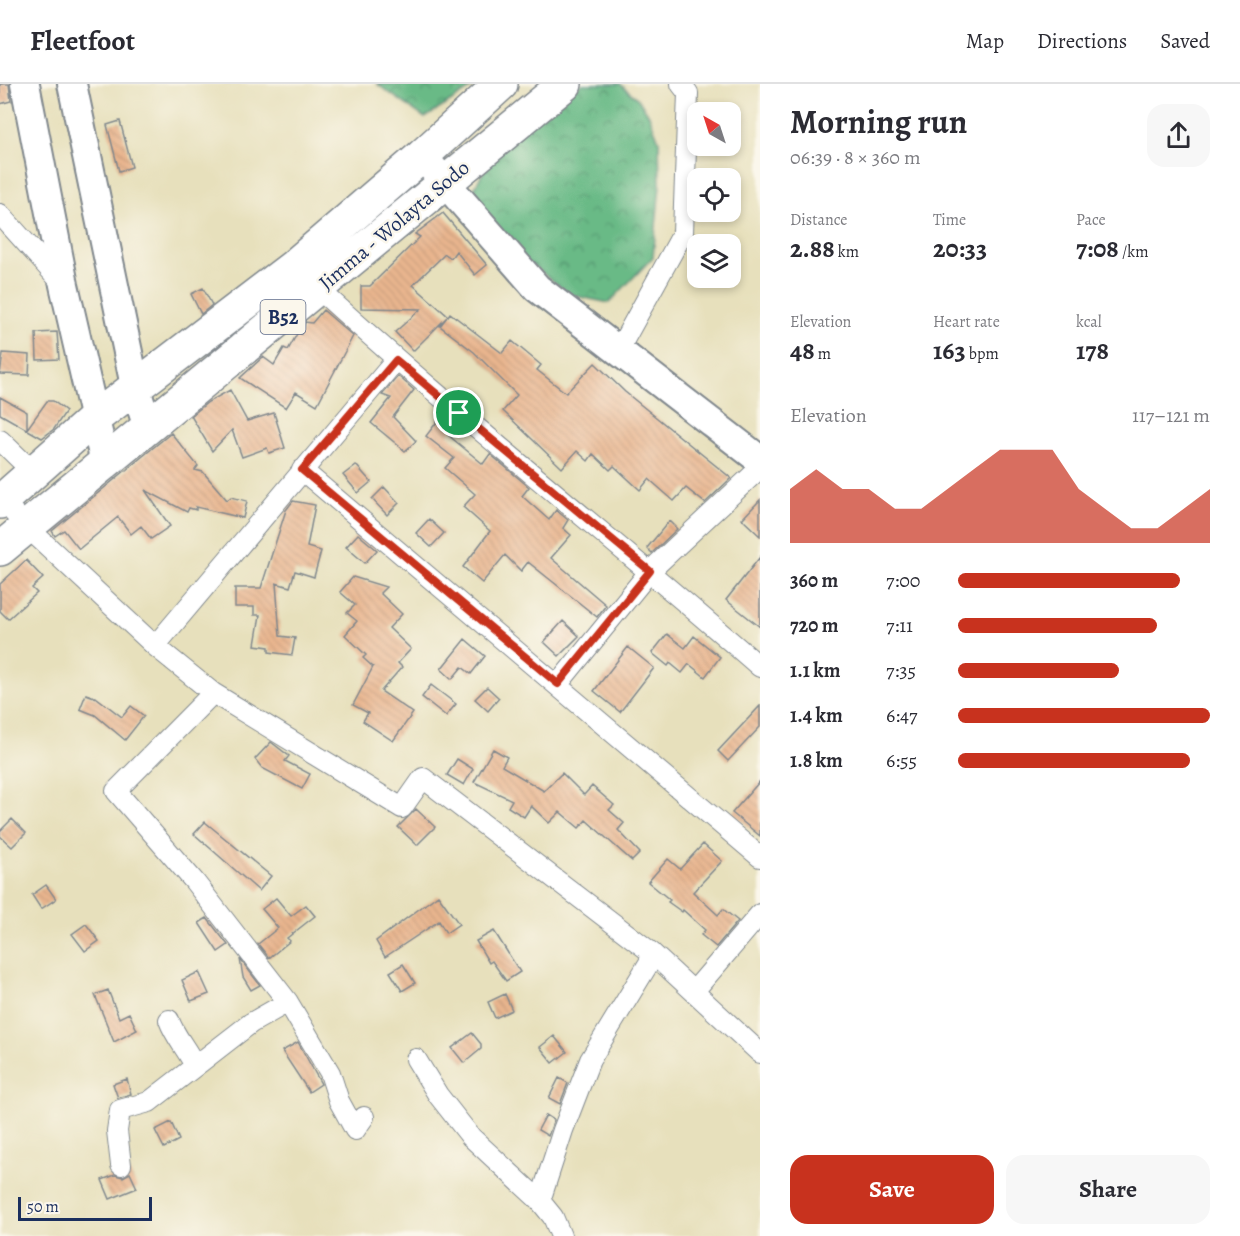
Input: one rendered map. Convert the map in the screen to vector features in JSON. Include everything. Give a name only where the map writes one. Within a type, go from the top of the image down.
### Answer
[{"type":"highway","name":"Jimma - Wolayta Sodo","points":[[1,501],[94,418],[294,266],[422,156],[501,84]]},
{"type":"highway","name":"Jimma - Wolayta Sodo","points":[[0,549],[565,84]]},
{"type":"main road","points":[[25,84],[64,285],[105,463]]},
{"type":"main road","points":[[72,84],[135,386],[148,428]]},
{"type":"main road","points":[[422,156],[537,288],[760,460]]},
{"type":"street","points":[[618,351],[683,233],[688,93],[681,84]]},
{"type":"street","points":[[0,214],[64,285]]},
{"type":"street","points":[[294,266],[396,360],[650,571],[760,667]]},
{"type":"street","points":[[155,646],[396,360]]},
{"type":"street","points":[[0,440],[32,471]]},
{"type":"street","points":[[558,684],[650,571],[760,468]]},
{"type":"street","points":[[302,470],[760,857]]},
{"type":"street","points":[[1,501],[155,646],[213,693],[402,808],[423,777],[652,953],[760,1053]]},
{"type":"street","points":[[213,693],[116,791],[194,881],[288,1002],[330,1073],[339,1101],[355,1130],[364,1117]]},
{"type":"street","points":[[694,991],[760,914]]},
{"type":"street","points":[[540,1201],[563,1130],[590,1060],[649,963],[652,953]]},
{"type":"street","points":[[121,1165],[117,1131],[120,1110],[149,1102],[251,1023],[288,1002]]},
{"type":"street","points":[[169,1020],[174,1036],[185,1045],[195,1066]]},
{"type":"street","points":[[416,1059],[438,1095],[471,1137],[540,1201],[554,1217],[561,1236]]},
{"type":"green space","points":[[377,84],[478,84],[425,118]]},
{"type":"green space","points":[[582,84],[620,84],[638,99],[649,115],[659,141],[660,185],[653,257],[609,303],[571,295],[523,258],[489,220],[474,188],[492,157],[543,112]]},
{"type":"building","points":[[0,84],[9,84],[11,101],[0,104]]},
{"type":"building","points":[[120,121],[132,167],[119,171],[107,125]]},
{"type":"building","points":[[443,213],[487,265],[475,275],[456,251],[451,258],[445,254],[413,285],[448,316],[450,313],[502,353],[512,341],[541,365],[537,370],[566,393],[595,363],[625,392],[731,478],[705,503],[686,488],[674,501],[649,479],[640,490],[614,466],[610,470],[593,454],[588,461],[577,451],[562,468],[503,411],[517,395],[474,352],[440,326],[447,317],[413,351],[395,332],[421,309],[361,308],[361,286],[370,286],[420,237],[415,234]]},
{"type":"building","points":[[203,288],[212,305],[201,314],[191,294]]},
{"type":"building","points":[[323,310],[353,336],[317,405],[296,392],[286,408],[240,378],[263,357],[274,365],[284,348],[288,350],[298,332],[301,334],[305,322],[312,323]]},
{"type":"building","points":[[57,332],[59,359],[37,360],[36,333]]},
{"type":"building","points":[[3,353],[30,355],[29,375],[0,374]]},
{"type":"building","points":[[398,376],[414,390],[393,417],[416,441],[405,451],[371,423],[391,398],[382,395]]},
{"type":"building","points":[[230,390],[247,421],[274,413],[285,448],[269,453],[267,448],[242,457],[232,430],[212,451],[191,416],[208,402]]},
{"type":"building","points":[[0,397],[27,412],[27,429],[47,401],[53,401],[66,411],[54,429],[42,438],[0,414]]},
{"type":"building","points":[[443,414],[455,426],[448,435],[483,464],[490,454],[529,487],[522,496],[549,520],[556,510],[568,520],[563,528],[571,535],[551,558],[606,605],[597,617],[528,562],[521,571],[505,555],[482,583],[463,567],[490,531],[463,507],[475,494],[445,468],[454,458],[426,436]]},
{"type":"building","points":[[171,433],[198,466],[195,470],[203,472],[227,500],[231,497],[247,501],[243,518],[196,507],[196,510],[189,508],[187,512],[145,490],[170,526],[151,539],[141,526],[131,534],[118,517],[79,549],[64,530],[55,536],[52,531]]},
{"type":"building","points":[[356,465],[371,482],[358,493],[343,475]]},
{"type":"building","points":[[384,487],[399,503],[387,515],[372,499]]},
{"type":"building","points":[[760,500],[760,536],[742,519]]},
{"type":"building","points":[[293,501],[315,505],[307,547],[321,551],[314,577],[295,571],[290,587],[276,583],[280,636],[295,638],[292,655],[269,652],[269,647],[255,645],[260,615],[254,615],[254,607],[235,607],[235,588],[261,588],[286,510]]},
{"type":"building","points":[[429,519],[444,533],[431,547],[416,533]]},
{"type":"building","points":[[669,521],[677,529],[652,553],[647,548]]},
{"type":"building","points":[[358,534],[377,550],[365,563],[346,547]]},
{"type":"building","points":[[760,557],[760,627],[726,600]]},
{"type":"building","points":[[26,560],[43,578],[32,588],[37,593],[8,619],[0,611],[0,584]]},
{"type":"building","points":[[353,577],[386,587],[380,593],[402,614],[389,628],[411,649],[398,663],[402,667],[381,691],[413,713],[393,741],[363,721],[368,713],[353,705],[373,667],[363,658],[366,655],[345,635],[357,621],[347,613],[355,605],[340,592]]},
{"type":"building","points":[[563,621],[579,636],[559,656],[544,642]]},
{"type":"building","points":[[667,634],[685,648],[694,636],[720,657],[705,677],[689,664],[682,673],[670,663],[668,666],[652,653]]},
{"type":"building","points":[[465,639],[485,656],[471,674],[462,667],[452,679],[441,669]]},
{"type":"building","points":[[628,647],[654,668],[620,712],[594,691]]},
{"type":"building","points":[[431,685],[456,704],[446,716],[422,697]]},
{"type":"building","points":[[487,687],[499,698],[488,711],[475,699]]},
{"type":"building","points":[[86,694],[97,698],[122,717],[131,706],[144,716],[125,740],[95,715],[80,709]]},
{"type":"building","points":[[760,706],[760,727],[728,761],[718,751]]},
{"type":"building","points":[[271,742],[289,756],[285,761],[310,774],[302,789],[262,768],[255,759]]},
{"type":"building","points":[[493,749],[507,757],[502,766],[544,791],[562,773],[584,795],[592,786],[614,805],[609,810],[624,823],[618,830],[640,853],[632,861],[586,820],[579,828],[560,812],[549,823],[531,806],[524,817],[508,807],[512,800],[474,782]]},
{"type":"building","points":[[457,759],[473,769],[464,785],[447,775]]},
{"type":"building","points":[[760,781],[760,836],[732,813]]},
{"type":"building","points":[[416,809],[435,827],[417,845],[398,827]]},
{"type":"building","points":[[12,819],[26,833],[12,847],[0,836],[0,831]]},
{"type":"building","points":[[205,822],[271,876],[259,891],[194,834]]},
{"type":"building","points":[[703,844],[722,861],[693,892],[718,915],[723,909],[738,921],[716,947],[701,935],[705,930],[683,910],[682,912],[668,902],[670,900],[648,882],[668,859],[680,869]]},
{"type":"building","points":[[46,885],[56,899],[41,909],[32,895]]},
{"type":"building","points":[[438,895],[459,924],[446,933],[439,921],[385,957],[376,941]]},
{"type":"building","points":[[276,898],[291,916],[306,905],[315,916],[287,938],[290,941],[269,958],[258,944],[278,928],[262,909]]},
{"type":"building","points":[[207,918],[228,945],[218,952],[199,923]]},
{"type":"building","points":[[86,924],[99,941],[85,951],[72,934]]},
{"type":"building","points":[[494,931],[520,972],[506,981],[492,961],[489,963],[476,941]]},
{"type":"building","points":[[240,959],[260,985],[251,990],[243,977]]},
{"type":"building","points":[[403,964],[415,983],[402,991],[390,972]]},
{"type":"building","points":[[199,972],[209,994],[191,1001],[182,980]]},
{"type":"building","points":[[108,990],[119,1018],[129,1013],[137,1030],[114,1042],[95,995]]},
{"type":"building","points":[[505,994],[512,1010],[495,1018],[488,1002]]},
{"type":"building","points":[[472,1033],[481,1044],[481,1049],[464,1063],[452,1048]]},
{"type":"building","points":[[554,1036],[567,1052],[553,1063],[540,1047]]},
{"type":"building","points":[[298,1042],[321,1084],[309,1092],[282,1051]]},
{"type":"building","points":[[559,1078],[568,1083],[560,1104],[549,1098]]},
{"type":"building","points":[[127,1079],[131,1094],[118,1098],[113,1084]]},
{"type":"building","points":[[546,1115],[554,1120],[548,1136],[538,1130]]},
{"type":"building","points":[[171,1122],[179,1140],[164,1148],[155,1130]]},
{"type":"building","points":[[130,1173],[137,1188],[110,1199],[102,1180],[115,1175],[123,1177]]},
{"type":"route","points":[[396,360],[459,413],[650,571],[558,684],[302,470],[396,360]]}]
